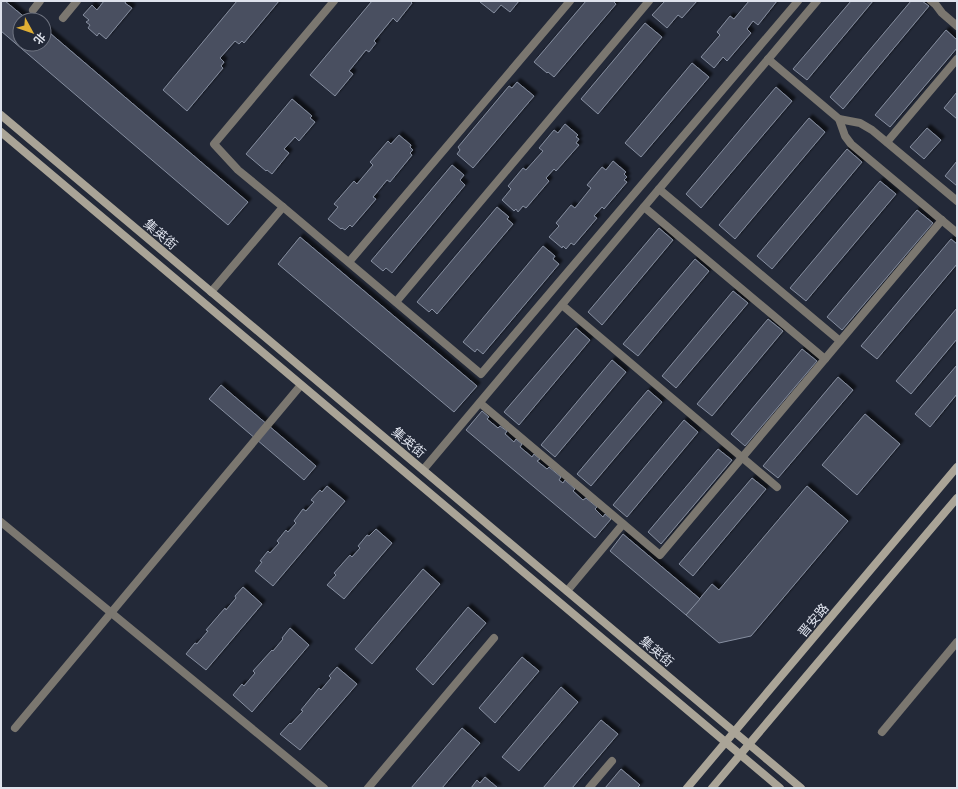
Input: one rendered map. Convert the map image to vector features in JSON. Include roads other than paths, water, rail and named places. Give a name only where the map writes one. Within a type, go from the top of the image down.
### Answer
[{"type":"main road","name":"集英街","points":[[1,115],[801,788]]},
{"type":"main road","name":"集英街","points":[[1,132],[780,788]]},
{"type":"main road","name":"晋安路","points":[[687,788],[957,467]]},
{"type":"main road","points":[[712,788],[957,498]]},
{"type":"lane","points":[[33,10],[40,1]]},
{"type":"lane","points":[[63,18],[77,1]]},
{"type":"lane","points":[[334,1],[214,144],[238,170],[481,374],[798,1]]},
{"type":"lane","points":[[349,262],[570,1]]},
{"type":"lane","points":[[396,302],[649,1]]},
{"type":"lane","points":[[423,470],[817,1]]},
{"type":"lane","points":[[931,1],[957,26]]},
{"type":"lane","points":[[768,59],[839,119],[860,123],[872,130],[957,201]]},
{"type":"lane","points":[[887,142],[957,59]]},
{"type":"lane","points":[[839,119],[845,136],[851,144],[957,233]]},
{"type":"lane","points":[[659,189],[840,341]]},
{"type":"lane","points":[[211,292],[283,207]]},
{"type":"lane","points":[[644,207],[825,359]]},
{"type":"lane","points":[[480,403],[660,555],[942,220]]},
{"type":"lane","points":[[562,305],[777,487]]},
{"type":"lane","points":[[14,728],[301,385]]},
{"type":"lane","points":[[1,522],[324,788]]},
{"type":"lane","points":[[567,591],[623,524]]},
{"type":"lane","points":[[368,788],[494,638]]},
{"type":"lane","points":[[882,732],[957,642]]},
{"type":"lane","points":[[589,788],[612,761]]}]
